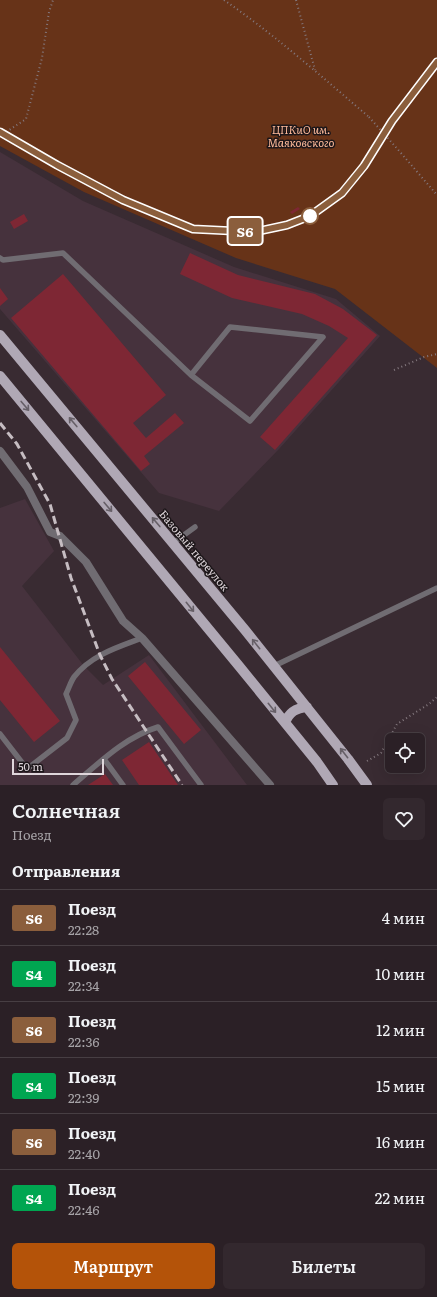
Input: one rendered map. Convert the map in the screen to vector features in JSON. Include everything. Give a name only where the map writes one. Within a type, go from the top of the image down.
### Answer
[{"type":"main road","name":"Базовый переулок","points":[[0,335],[308,707],[367,785]]},
{"type":"main road","points":[[0,376],[235,661],[317,762],[333,785]]},
{"type":"main road","points":[[285,723],[287,717],[293,711],[308,707]]},
{"type":"street","points":[[0,451],[27,487],[50,532],[60,536],[86,562],[123,621],[142,638],[270,785]]},
{"type":"lane","points":[[0,258],[3,260],[64,253],[191,375],[250,421],[323,337],[230,327],[191,375]]},
{"type":"lane","points":[[173,543],[195,527]]},
{"type":"lane","points":[[274,666],[437,588]]},
{"type":"lane","points":[[0,734],[27,769],[67,738],[76,720],[66,694],[73,678],[84,666],[100,655],[142,638]]},
{"type":"lane","points":[[73,785],[127,741],[145,731],[158,727],[201,785]]},
{"type":"lane","points":[[104,759],[123,785]]},
{"type":"path","points":[[3,134],[26,119],[42,58],[49,12],[54,0]]},
{"type":"path","points":[[224,0],[242,12],[316,72],[368,117],[437,195]]},
{"type":"path","points":[[296,0],[316,72]]},
{"type":"path","points":[[394,370],[424,357],[437,354]]},
{"type":"path","points":[[367,761],[381,753],[397,724],[429,704],[437,697]]},
{"type":"shaded area","points":[[0,152],[83,201],[234,267],[336,299],[380,336],[279,449],[219,511],[159,493],[0,309]]},
{"type":"shaded area","points":[[25,499],[54,551],[22,586],[84,666],[103,685],[149,655],[247,785],[0,785],[0,508]]},
{"type":"green space","name":"ЦПКиО им. Маяковского","points":[[0,0],[437,0],[437,368],[335,289],[236,258],[84,192],[0,146]]},
{"type":"building","points":[[298,207],[300,209],[292,214],[290,212]]},
{"type":"building","points":[[24,214],[28,221],[14,229],[10,222]]},
{"type":"building","points":[[190,253],[238,275],[315,294],[343,309],[377,335],[275,450],[260,437],[348,338],[329,326],[302,314],[232,298],[180,274]]},
{"type":"building","points":[[63,274],[166,395],[133,423],[146,438],[175,413],[184,423],[144,456],[150,464],[141,471],[11,318]]},
{"type":"building","points":[[0,288],[8,299],[0,306]]},
{"type":"building","points":[[0,647],[60,721],[34,742],[0,700]]},
{"type":"building","points":[[145,662],[201,730],[184,744],[128,676]]},
{"type":"building","points":[[149,742],[178,785],[139,785],[122,760]]},
{"type":"building","points":[[105,774],[113,785],[88,785]]},
{"type":"railway","points":[[0,132],[57,165],[123,200],[193,229],[254,232],[287,225],[310,216],[342,193],[364,166],[392,121],[437,62]]},
{"type":"railway","points":[[0,423],[17,444],[50,504],[71,578],[100,655],[112,679],[182,785]]},
{"type":"train","name":"S6","points":[[0,132],[57,165],[123,200],[193,229],[254,232],[287,225],[310,216],[342,193],[364,166],[392,121],[437,62]]}]
